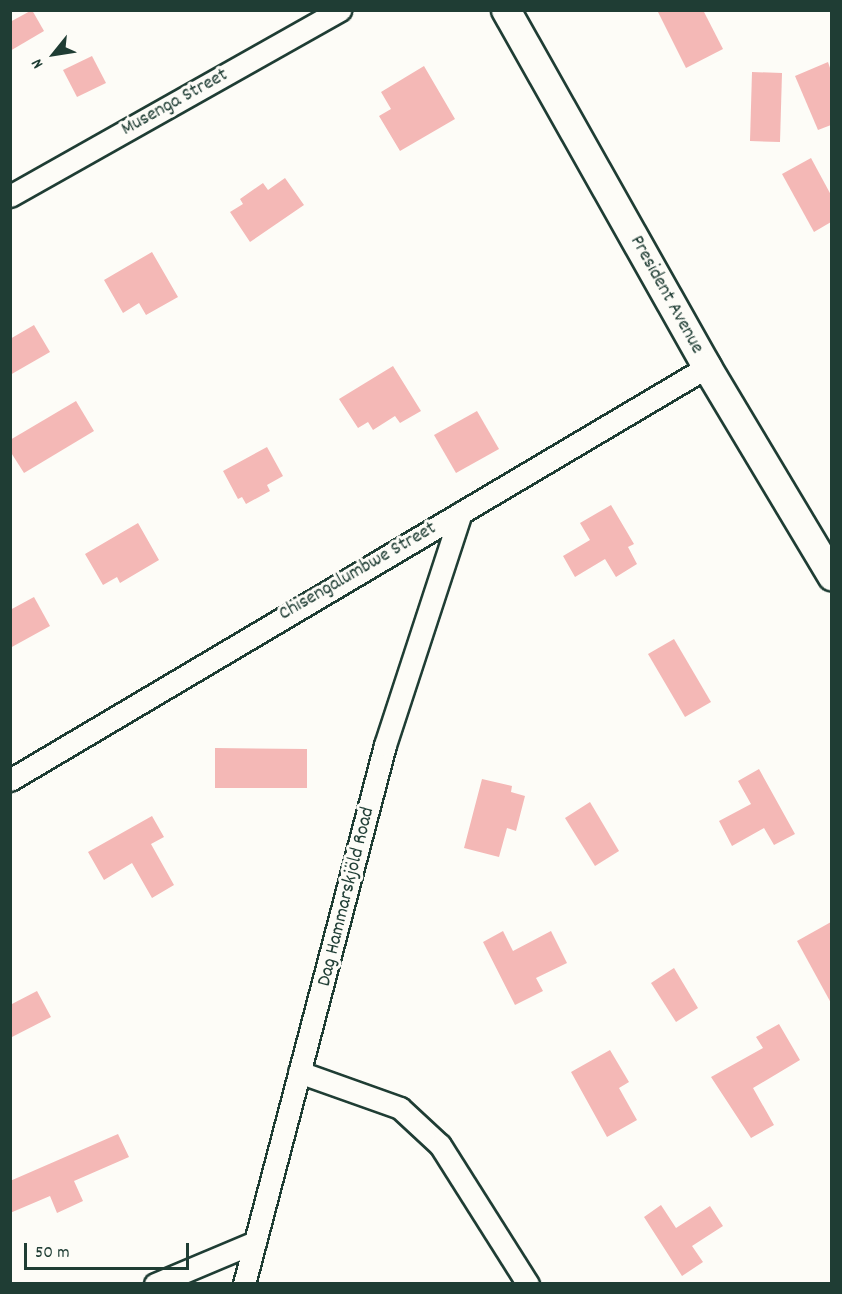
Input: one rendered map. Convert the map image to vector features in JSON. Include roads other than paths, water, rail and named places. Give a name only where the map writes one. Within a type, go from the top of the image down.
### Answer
[{"type":"street","name":"Musenga Street","points":[[10,196],[340,10]]},
{"type":"street","name":"President Avenue","points":[[506,10],[707,367],[831,576]]},
{"type":"street","points":[[10,779],[707,367]]},
{"type":"street","name":"Chisengalumbwe Street","points":[[10,779],[707,367]]},
{"type":"street","name":"Dag Hammarskjöld Road","points":[[244,1284],[385,746],[460,513]]},
{"type":"street","points":[[300,1072],[400,1108],[440,1145],[528,1284]]},
{"type":"street","points":[[155,1284],[255,1242]]}]
